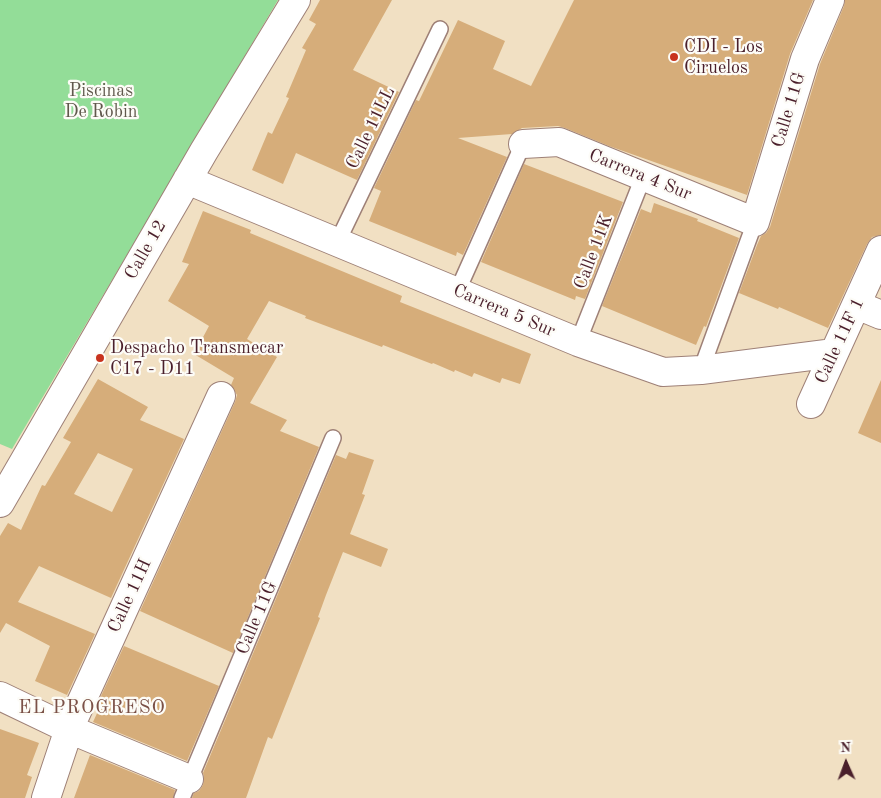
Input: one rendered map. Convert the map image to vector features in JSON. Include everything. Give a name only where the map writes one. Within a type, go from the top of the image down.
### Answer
[{"type":"street","name":"Calle 12","points":[[0,503],[186,180],[296,0]]},
{"type":"street","name":"Calle 11G","points":[[755,222],[805,59],[830,0]]},
{"type":"street","name":"Carrera 4 Sur","points":[[523,144],[558,142],[644,175],[755,222]]},
{"type":"street","name":"Carrera 5 Sur","points":[[186,180],[578,342],[663,372],[701,370],[834,353]]},
{"type":"street","name":"Calle 11F 1","points":[[811,404],[834,353],[869,310],[881,250]]},
{"type":"street","name":"Calle 11H","points":[[46,798],[69,729],[222,396]]},
{"type":"street","points":[[0,696],[186,789]]},
{"type":"lane","name":"Calle 11LL","points":[[337,243],[440,29]]},
{"type":"lane","points":[[458,292],[523,144]]},
{"type":"lane","name":"Calle 11K","points":[[578,342],[644,175]]},
{"type":"lane","points":[[701,370],[755,222]]},
{"type":"lane","name":"Calle 11G","points":[[186,789],[333,438]]},
{"type":"green space","name":"Piscinas De Robin","points":[[0,0],[278,0],[12,449],[0,444]]},
{"type":"building","points":[[320,0],[392,0],[353,70],[399,92],[357,180],[296,153],[283,184],[252,170],[268,132],[272,134],[289,98],[286,97],[306,50],[302,48],[316,24],[309,20]]},
{"type":"building","name":"CDI - Los Ciruelos","points":[[574,0],[813,0],[790,54],[747,195],[609,146],[565,128],[558,126],[522,128],[512,134],[458,138],[507,157],[463,255],[457,252],[456,256],[369,221],[381,191],[374,188],[416,100],[419,101],[458,20],[505,41],[493,69],[531,86]]},
{"type":"building","points":[[845,0],[881,0],[881,235],[872,237],[867,244],[828,328],[779,307],[778,309],[739,293],[761,236],[770,227],[820,64]]},
{"type":"building","points":[[524,164],[623,202],[585,299],[576,296],[575,300],[481,262]]},
{"type":"building","points":[[654,203],[698,219],[697,221],[739,238],[706,327],[704,326],[696,345],[602,306],[641,209],[651,213]]},
{"type":"building","points":[[203,211],[251,230],[250,233],[402,296],[400,302],[531,354],[520,384],[502,378],[500,383],[474,373],[472,377],[455,370],[454,372],[383,345],[382,347],[305,318],[306,316],[269,301],[247,339],[277,357],[250,403],[287,420],[280,431],[319,447],[233,653],[140,611],[237,395],[231,385],[234,378],[194,354],[209,326],[168,301],[189,264],[182,262]]},
{"type":"building","points":[[98,379],[148,407],[140,420],[184,439],[111,598],[39,566],[18,602],[95,634],[67,695],[35,681],[50,646],[6,623],[0,633],[0,536],[8,523],[21,530],[42,485],[45,486],[71,442],[63,438]],"holes":[[[98,453],[133,469],[112,512],[74,494]]]},
{"type":"building","points":[[881,380],[881,443],[858,433]]},
{"type":"building","points":[[349,452],[374,460],[362,494],[365,495],[350,534],[388,549],[381,567],[343,552],[318,617],[320,618],[272,739],[268,737],[246,798],[192,798],[194,793],[199,791],[203,785],[203,773],[336,455],[346,459]]},
{"type":"building","points":[[124,646],[219,686],[187,761],[93,722],[99,709],[96,707]]},
{"type":"building","points":[[0,729],[39,743],[27,775],[32,777],[25,798],[0,798]]},
{"type":"building","points":[[90,755],[175,790],[173,798],[74,798]]},
{"type":"place","name":"CDI - Los Ciruelos","points":[[674,57]]},
{"type":"place","name":"Despacho Transmecar C17 - D11","points":[[100,358]]},
{"type":"district","name":"EL PROGRESO","points":[[92,708]]}]
